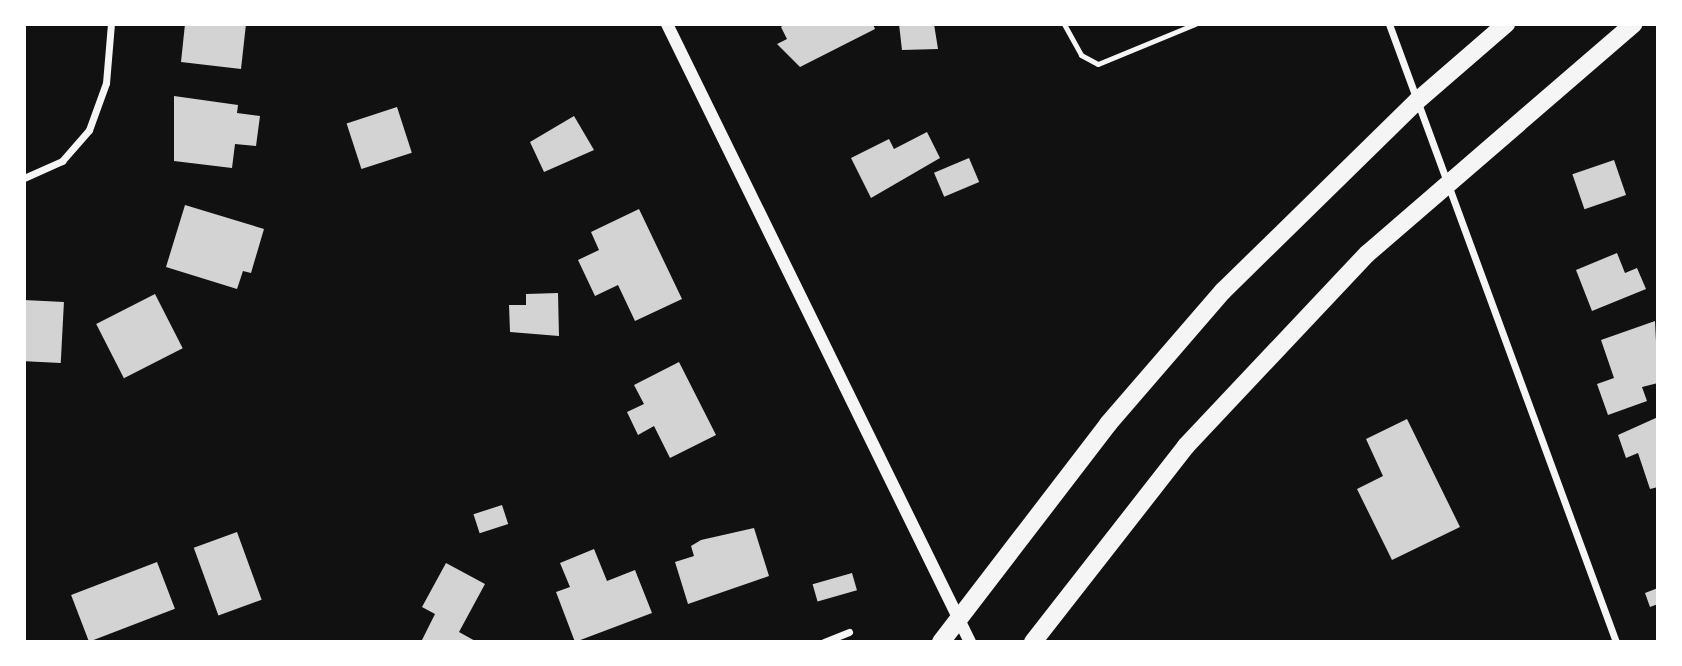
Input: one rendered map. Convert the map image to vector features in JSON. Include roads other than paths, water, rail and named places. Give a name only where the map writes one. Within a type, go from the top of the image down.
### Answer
[{"type":"main road","points":[[941,642],[1172,347],[1417,101],[1506,24]]},
{"type":"main road","points":[[1033,642],[1246,379],[1447,179],[1633,24]]},
{"type":"street","points":[[24,178],[62,161],[89,130],[106,83],[111,24]]},
{"type":"street","points":[[667,24],[970,642]]},
{"type":"street","points":[[1389,24],[1616,642]]},
{"type":"street","points":[[824,642],[849,632]]},
{"type":"lane","points":[[1064,24],[1081,55],[1098,64],[1195,24]]}]
